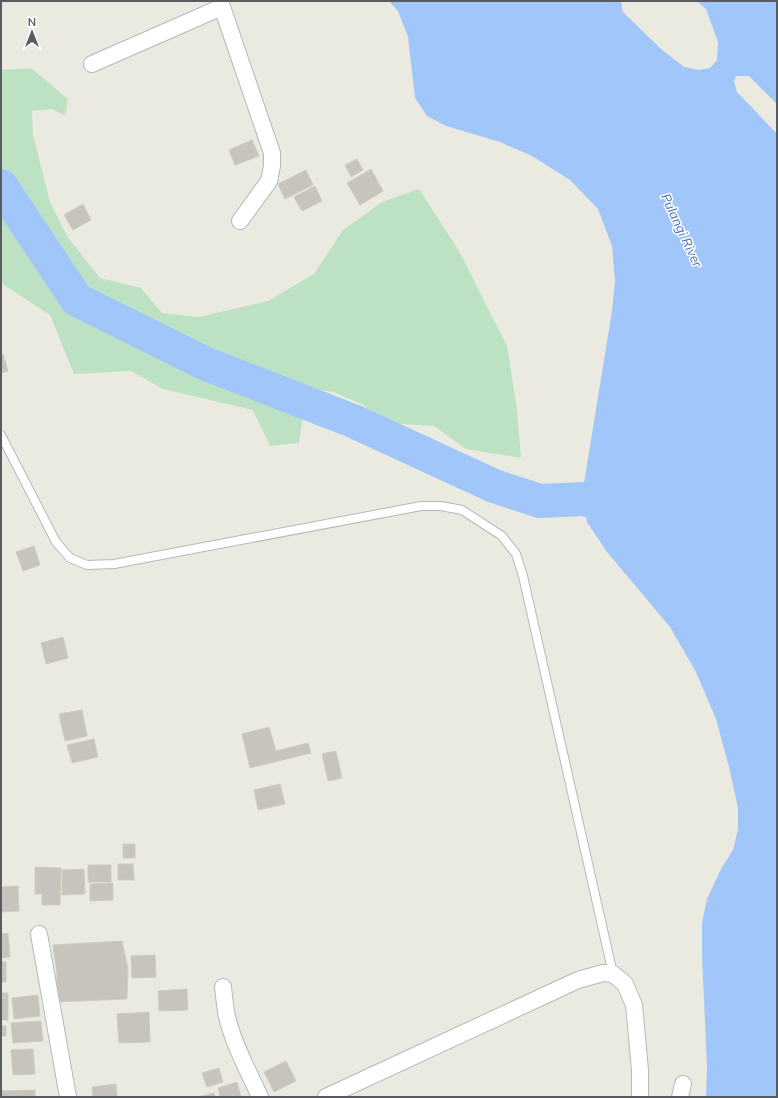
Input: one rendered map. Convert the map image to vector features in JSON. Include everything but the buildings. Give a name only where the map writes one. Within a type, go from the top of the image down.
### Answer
[{"type":"street","points":[[92,64],[221,4],[272,153],[272,166],[269,181],[240,221]]},
{"type":"street","points":[[39,934],[68,1097]]},
{"type":"street","points":[[326,1097],[578,980],[602,973],[613,974],[625,984],[634,1005],[640,1070],[640,1097]]},
{"type":"street","points":[[223,987],[226,1013],[240,1051],[260,1097]]},
{"type":"lane","points":[[1,435],[56,542],[70,558],[87,565],[114,564],[421,506],[441,506],[462,510],[502,536],[516,554],[523,576],[613,974]]},
{"type":"green space","points":[[31,68],[68,99],[65,115],[51,109],[32,111],[33,135],[50,202],[67,236],[100,278],[141,288],[162,313],[199,317],[268,301],[314,274],[343,230],[382,202],[419,189],[459,251],[507,346],[517,409],[521,458],[466,449],[434,426],[387,423],[362,404],[333,392],[307,388],[299,443],[270,446],[253,410],[163,389],[131,371],[74,374],[50,315],[1,283],[1,70]]},
{"type":"water","name":"Pulangi River","points":[[389,1],[621,1],[623,12],[661,49],[684,67],[699,70],[710,68],[717,60],[718,42],[706,9],[697,1],[777,1],[777,104],[749,76],[736,76],[734,81],[737,92],[777,134],[777,1097],[706,1097],[707,1067],[702,923],[707,899],[721,869],[733,850],[738,829],[738,808],[716,719],[696,672],[670,627],[607,552],[587,522],[584,499],[584,483],[612,311],[615,281],[612,246],[598,209],[570,180],[532,156],[500,142],[446,126],[427,116],[415,98],[408,37],[398,11]]},
{"type":"waterway","points":[[1,186],[77,300],[204,363],[353,421],[494,486],[540,501],[584,499],[629,511]]}]
